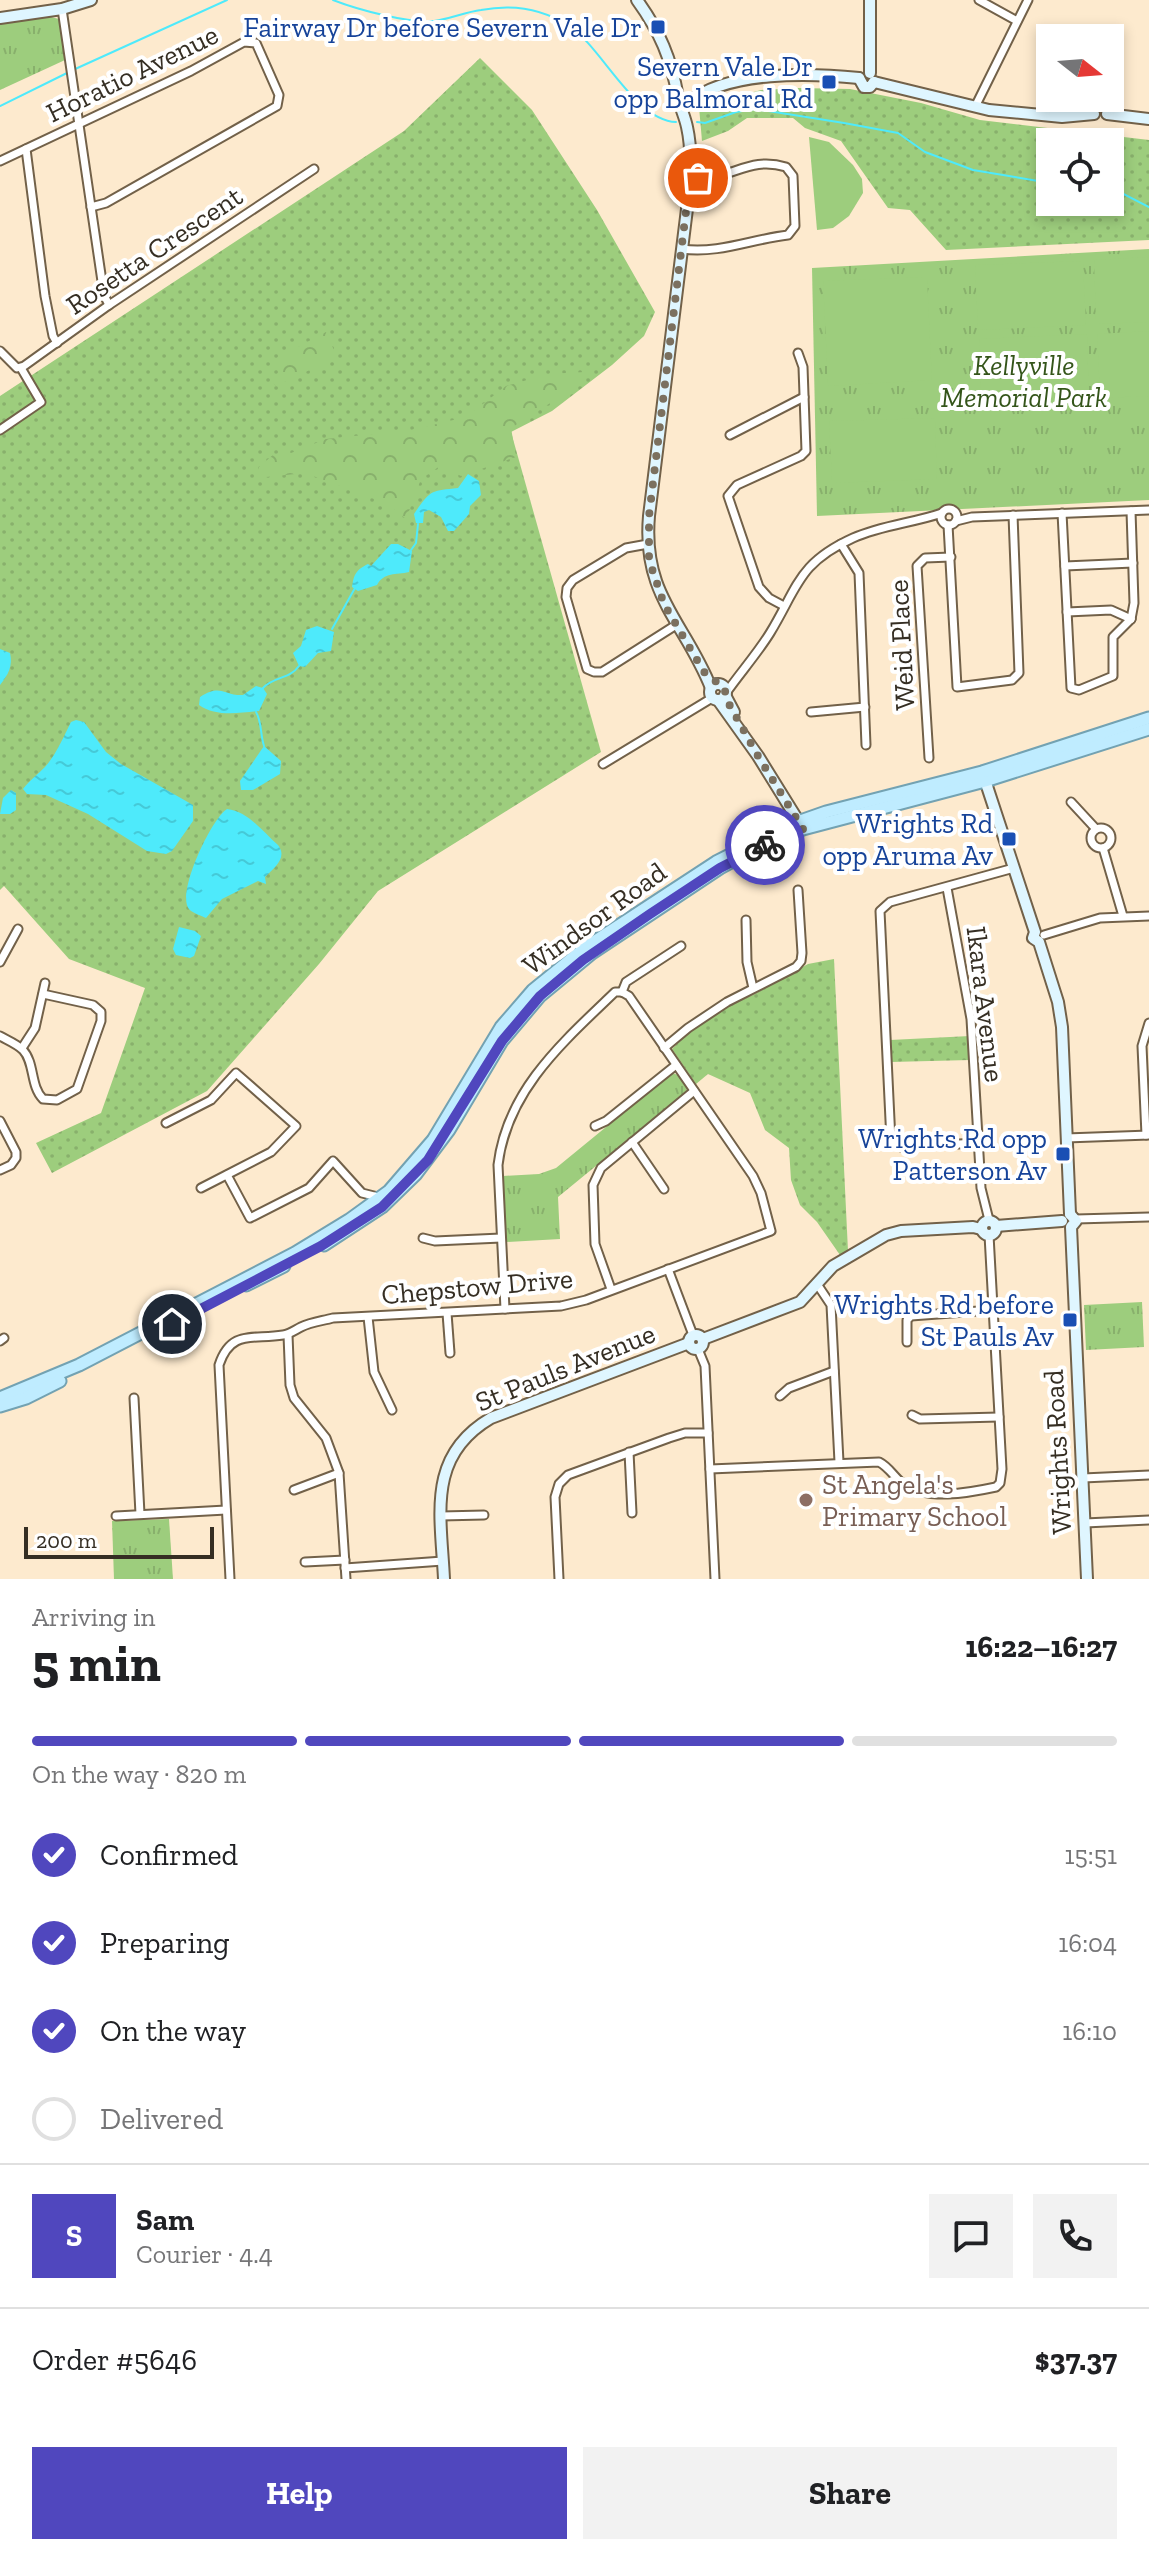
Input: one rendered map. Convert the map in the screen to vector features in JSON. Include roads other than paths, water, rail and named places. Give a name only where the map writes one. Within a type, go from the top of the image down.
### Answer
[{"type":"main road","name":"Windsor Road","points":[[983,777],[1149,718]]},
{"type":"main road","name":"Windsor Road","points":[[0,1398],[79,1365],[295,1253],[381,1197],[433,1140],[501,1027],[533,990],[586,947],[716,862],[751,842],[801,825],[1149,729]]},
{"type":"main road","name":"Windsor Road","points":[[0,1408],[26,1398],[298,1259],[370,1216],[405,1186],[428,1160],[502,1041],[540,996],[592,953],[720,868],[801,825]]},
{"type":"street","points":[[0,18],[62,9],[91,0]]},
{"type":"street","points":[[637,0],[661,39],[684,98],[690,178],[648,544],[655,583],[704,672],[801,825]]},
{"type":"street","points":[[868,78],[870,0]]},
{"type":"street","points":[[979,0],[1017,21]]},
{"type":"street","points":[[975,107],[1028,0]]},
{"type":"street","points":[[62,9],[104,295],[109,305]]},
{"type":"street","name":"Horatio Avenue","points":[[0,161],[191,71],[244,42],[256,43],[279,95],[277,106],[106,203],[91,207]]},
{"type":"street","points":[[684,98],[729,84],[765,78],[868,78],[975,107],[1062,117],[1094,114],[1101,120],[1107,114],[1149,119]]},
{"type":"street","points":[[26,149],[45,296],[57,343]]},
{"type":"street","points":[[682,249],[728,248],[765,237],[788,235],[795,226],[793,176],[786,167],[762,162],[722,177],[690,178]]},
{"type":"street","name":"Rosetta Crescent","points":[[20,368],[314,169]]},
{"type":"street","points":[[0,351],[20,368],[41,402],[0,430]]},
{"type":"street","points":[[784,606],[769,598],[759,587],[728,496],[737,485],[804,453],[803,367],[798,353]]},
{"type":"street","points":[[730,435],[804,397]]},
{"type":"street","points":[[603,764],[718,692],[738,675],[766,639],[806,570],[841,544],[891,525],[924,519],[950,509],[957,687],[1012,680],[1019,673],[1013,515]]},
{"type":"street","points":[[924,519],[951,522],[972,517],[1149,510]]},
{"type":"street","points":[[1062,513],[1070,683],[1077,690],[1113,676],[1114,635],[1131,619],[1134,603],[1131,511]]},
{"type":"street","points":[[942,513],[951,522]]},
{"type":"street","points":[[648,544],[626,548],[583,574],[567,588],[566,597],[587,669],[602,672],[676,625]]},
{"type":"street","points":[[841,544],[859,573],[866,745]]},
{"type":"street","name":"Weid Place","points":[[929,758],[917,566],[925,558],[951,557]]},
{"type":"street","points":[[1065,566],[1133,563]]},
{"type":"street","points":[[1067,612],[1111,610],[1131,619]]},
{"type":"street","points":[[811,712],[865,707]]},
{"type":"street","name":"Wrights Road","points":[[983,777],[1039,936],[1060,1010],[1087,1579]]},
{"type":"street","points":[[1071,802],[1096,829],[1105,829],[1111,836],[1109,845],[1097,848],[1092,843],[1092,834],[1096,829]]},
{"type":"street","points":[[1103,848],[1123,916]]},
{"type":"street","points":[[978,1143],[901,1147],[894,1144],[890,1137],[880,911],[890,902],[1014,868]]},
{"type":"street","name":"Ikara Avenue","points":[[839,1462],[879,1462],[902,1483],[920,1493],[941,1494],[996,1487],[1000,1483],[1002,1469],[989,1228],[982,1200],[971,1019],[947,888]]},
{"type":"street","points":[[664,1048],[727,1002],[796,967],[801,961],[798,890]]},
{"type":"street","points":[[1039,936],[1095,919],[1149,916]]},
{"type":"street","points":[[746,920],[747,962],[753,988]]},
{"type":"street","points":[[0,962],[18,929]]},
{"type":"street","points":[[505,1309],[498,1165],[500,1142],[509,1117],[529,1081],[615,992],[622,992],[626,982],[681,946]]},
{"type":"street","points":[[22,1048],[35,1028],[45,983]]},
{"type":"street","name":"Chepstow Drive","points":[[230,1579],[219,1365],[223,1353],[238,1340],[288,1335],[315,1322],[333,1318],[561,1306],[586,1300],[771,1231],[753,1176],[629,996],[622,992]]},
{"type":"street","points":[[0,1036],[22,1048],[37,1091],[43,1099],[57,1100],[77,1089],[101,1021],[101,1012],[93,1005],[43,994]]},
{"type":"street","points":[[1066,1138],[1148,1135],[1142,1046],[1149,1023]]},
{"type":"street","points":[[595,1126],[606,1121],[676,1065]]},
{"type":"street","points":[[166,1123],[211,1100],[236,1073],[296,1126],[271,1152],[201,1188]]},
{"type":"street","points":[[611,1289],[595,1244],[593,1185],[601,1168],[694,1091]]},
{"type":"street","points":[[0,1121],[4,1139],[16,1152],[11,1165],[0,1170]]},
{"type":"street","points":[[632,1142],[664,1189]]},
{"type":"street","points":[[227,1175],[250,1218],[309,1188],[333,1161],[362,1193],[381,1197]]},
{"type":"street","points":[[349,1220],[358,1208],[362,1193]]},
{"type":"street","points":[[1070,1220],[1149,1217]]},
{"type":"street","name":"St Pauls Avenue","points":[[444,1579],[441,1487],[446,1467],[454,1451],[474,1428],[491,1418],[791,1307],[800,1302],[833,1266],[886,1235],[901,1231],[989,1228],[1070,1220]]},
{"type":"street","points":[[423,1238],[435,1241],[501,1238]]},
{"type":"street","points":[[668,1269],[705,1366],[715,1579]]},
{"type":"street","points":[[710,1469],[839,1462],[831,1305],[817,1284]]},
{"type":"street","points":[[907,1342],[907,1320],[911,1316],[992,1310]]},
{"type":"street","points":[[447,1313],[450,1353]]},
{"type":"street","points":[[368,1317],[374,1372],[392,1410]]},
{"type":"street","points":[[288,1335],[290,1385],[294,1398],[326,1438],[339,1473],[346,1579]]},
{"type":"street","points":[[780,1396],[789,1388],[834,1371]]},
{"type":"street","points":[[134,1398],[140,1514]]},
{"type":"street","points":[[912,1415],[920,1419],[999,1417]]},
{"type":"street","points":[[559,1579],[555,1497],[559,1484],[568,1475],[685,1433],[708,1433]]},
{"type":"street","points":[[629,1452],[632,1513]]},
{"type":"street","points":[[294,1490],[339,1473]]},
{"type":"street","points":[[1083,1478],[1149,1475]]},
{"type":"street","points":[[116,1516],[226,1510]]},
{"type":"street","points":[[441,1516],[484,1515]]},
{"type":"street","points":[[1085,1523],[1149,1520]]},
{"type":"street","points":[[305,1562],[443,1561]]},
{"type":"water","points":[[468,474],[479,481],[481,495],[454,531],[448,531],[441,517],[429,510],[424,512],[423,523],[416,523],[414,514],[428,496],[437,491],[458,488]]},
{"type":"water","points":[[391,544],[412,551],[409,572],[387,576],[377,585],[358,591],[352,587],[358,570],[368,564],[371,566]]},
{"type":"water","points":[[317,626],[334,632],[331,651],[318,653],[305,667],[299,666],[293,653],[301,646],[306,630]]},
{"type":"water","points":[[0,649],[10,653],[11,662],[0,685]]},
{"type":"water","points":[[256,686],[263,688],[267,694],[259,711],[220,713],[199,705],[200,697],[213,691],[243,695]]},
{"type":"water","points":[[71,722],[84,722],[106,752],[121,764],[193,805],[193,821],[172,851],[166,854],[147,851],[88,814],[46,795],[27,794],[23,789],[49,762]]},
{"type":"water","points":[[264,746],[281,761],[280,774],[253,790],[241,790],[240,781]]},
{"type":"water","points":[[11,790],[16,793],[16,810],[10,814],[0,814],[3,798]]},
{"type":"water","points":[[227,809],[242,814],[261,828],[278,845],[281,858],[265,877],[266,884],[258,881],[222,899],[206,918],[189,909],[187,888],[197,857],[212,827]]},
{"type":"water","points":[[179,927],[201,936],[194,956],[190,958],[176,955],[173,949]]},
{"type":"waterway","points":[[73,70],[227,0]]},
{"type":"waterway","points":[[333,0],[383,15],[424,21],[493,8],[527,9],[549,15],[581,36],[646,109],[676,122]]},
{"type":"waterway","points":[[0,106],[67,73]]},
{"type":"waterway","points":[[697,122],[705,123],[755,109],[844,123],[898,133],[925,152],[973,170],[1036,181]]},
{"type":"waterway","points":[[1124,194],[1149,207]]},
{"type":"waterway","points":[[411,550],[416,543],[418,524]]},
{"type":"waterway","points":[[332,629],[355,588]]},
{"type":"waterway","points":[[263,688],[291,674],[299,666]]},
{"type":"waterway","points":[[256,712],[264,746]]},
{"type":"place","name":"Fairway Dr before Severn Vale Dr","points":[[658,27]]},
{"type":"place","name":"Severn Vale Dr opp Balmoral Rd","points":[[829,82]]},
{"type":"place","name":"Wrights Rd opp Aruma Av","points":[[1009,839]]},
{"type":"place","name":"Wrights Rd opp Patterson Av","points":[[1063,1154]]},
{"type":"place","name":"Wrights Rd before St Pauls Av","points":[[1070,1320]]},
{"type":"place","name":"St Angela's Primary School","points":[[806,1500]]},
{"type":"park label","name":"Kellyville Memorial Park","points":[[1024,381]]}]
